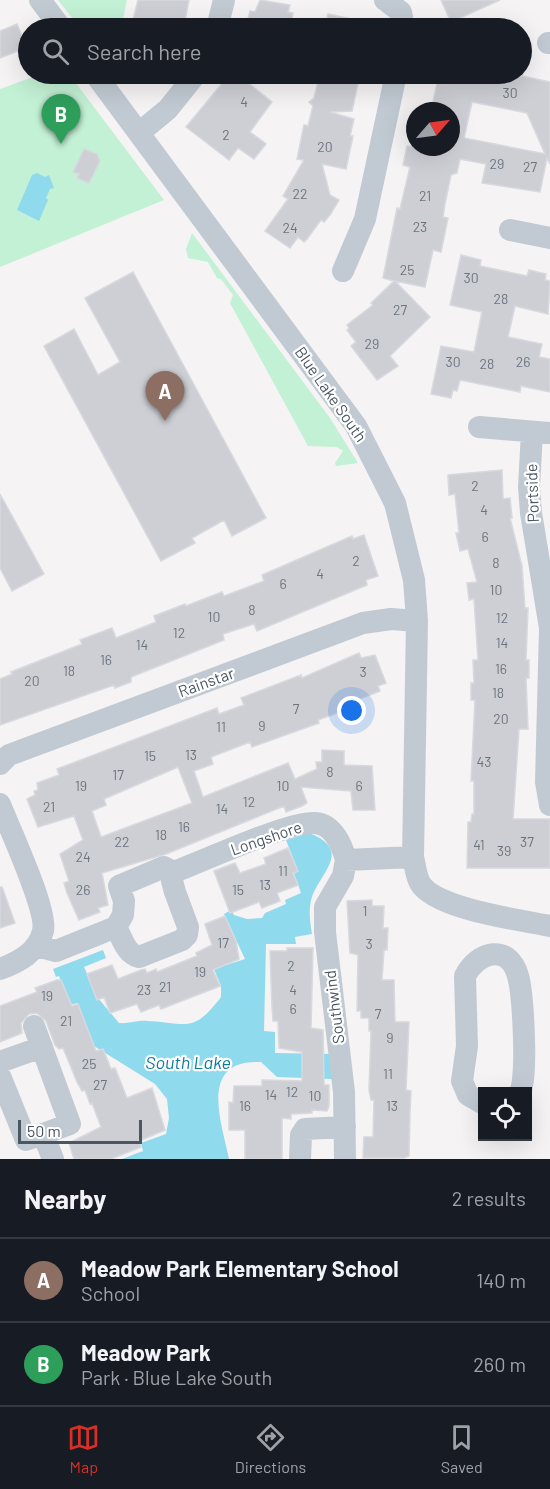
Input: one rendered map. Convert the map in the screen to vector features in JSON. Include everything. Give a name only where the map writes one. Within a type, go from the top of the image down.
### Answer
[{"type":"street","points":[[40,0],[54,18]]},
{"type":"street","points":[[220,18],[224,0]]},
{"type":"street","points":[[385,0],[401,12],[402,18]]},
{"type":"street","name":"Blue Lake South","points":[[102,84],[356,426],[379,467],[400,521],[414,580],[417,621],[413,857],[420,884],[429,893],[463,908],[550,926]]},
{"type":"street","points":[[139,133],[168,110],[188,84]]},
{"type":"street","points":[[343,271],[365,219],[394,84]]},
{"type":"street","points":[[510,230],[550,238]]},
{"type":"street","points":[[479,427],[541,432]]},
{"type":"street","name":"Portside","points":[[541,432],[529,487],[531,513],[550,628],[546,782],[550,805]]},
{"type":"street","name":"Rainstar","points":[[0,764],[9,755],[363,623],[391,620],[417,621]]},
{"type":"street","points":[[0,804],[42,913],[43,931],[37,946],[19,962],[0,969]]},
{"type":"street","name":"Longshore","points":[[116,927],[123,915],[124,901],[119,886],[164,867],[174,872],[292,827],[316,823],[333,833],[342,845],[346,860]]},
{"type":"street","points":[[346,860],[413,857]]},
{"type":"street","name":"Southwind","points":[[345,1159],[344,1092],[325,932],[325,907],[343,876],[346,860]]},
{"type":"street","points":[[37,946],[56,951],[116,927],[133,956],[139,957],[182,939],[187,935],[188,927],[175,892],[174,872]]},
{"type":"street","points":[[496,953],[504,916]]},
{"type":"street","points":[[478,1100],[468,1095],[462,1081],[466,1046],[465,976],[470,967],[485,954],[496,953],[508,960],[519,978],[524,1030],[524,1072],[521,1087]]},
{"type":"street","points":[[0,1062],[38,1036],[70,1124],[26,1140],[0,1076]]},
{"type":"street","points":[[300,1159],[301,1135],[305,1129],[345,1127]]},
{"type":"street","points":[[43,1134],[53,1159]]},
{"type":"green space","points":[[58,0],[127,0],[123,18],[72,18]]},
{"type":"green space","points":[[18,82],[77,84],[164,200],[0,267],[0,89]]},
{"type":"green space","points":[[192,233],[330,418],[358,463],[336,466],[335,463],[343,451],[337,447],[308,446],[230,303],[233,295],[221,279],[217,278],[208,262],[188,258],[186,249]]},
{"type":"water","points":[[37,173],[45,177],[49,175],[54,188],[50,189],[39,221],[17,210],[32,175]]},
{"type":"water","name":"South Lake","points":[[309,833],[322,840],[332,854],[327,870],[312,897],[310,916],[312,934],[295,937],[296,944],[266,944],[264,1031],[275,1032],[275,1053],[331,1054],[332,1079],[277,1077],[261,1062],[241,1064],[228,1071],[221,1082],[218,1096],[229,1159],[122,1159],[143,1151],[141,1143],[166,1134],[169,1118],[167,1099],[155,1084],[94,1046],[77,1003],[70,1005],[59,976],[56,977],[53,969],[103,950],[106,958],[84,967],[98,998],[119,1023],[144,1021],[188,1024],[196,1021],[203,1017],[221,997],[221,986],[214,969],[245,959],[224,914],[231,910],[234,915],[247,919],[262,918],[265,913],[286,904],[285,900],[301,893],[294,873],[298,871],[286,840]]},
{"type":"building","points":[[138,0],[189,0],[186,18],[134,18]]},
{"type":"building","points":[[260,0],[290,5],[288,12],[293,13],[292,18],[248,18],[250,11],[255,12]]},
{"type":"building","points":[[441,0],[500,0],[460,18],[449,18]]},
{"type":"building","points":[[328,14],[347,18],[327,18]]},
{"type":"building","points":[[17,24],[18,26],[18,51],[0,58],[0,31]]},
{"type":"building","points":[[532,78],[550,82],[550,164],[547,158],[540,192],[482,183],[486,164],[460,159],[457,173],[451,175],[445,204],[443,217],[448,218],[441,252],[433,250],[425,287],[395,281],[430,317],[390,356],[398,366],[377,380],[351,346],[356,342],[347,330],[349,328],[347,325],[373,305],[371,303],[394,281],[383,278],[397,208],[400,209],[410,167],[403,165],[406,151],[406,156],[460,156],[460,102],[433,102],[437,84],[532,84]],"holes":[[[472,102],[527,113],[545,154],[464,138]]]},
{"type":"building","points":[[222,84],[250,84],[272,102],[250,132],[266,144],[254,159],[238,148],[229,160],[186,127]]},
{"type":"building","points":[[318,84],[358,84],[352,111],[330,112],[354,119],[346,169],[322,164],[330,195],[339,200],[330,215],[324,222],[321,220],[304,242],[298,237],[290,248],[265,231],[288,199],[283,196],[304,160],[297,159],[304,125],[308,126],[313,106],[309,102],[314,98]]},
{"type":"building","points":[[84,149],[97,154],[100,161],[89,183],[77,178],[79,174],[73,172]]},
{"type":"building","points":[[461,255],[481,260],[480,266],[527,276],[529,270],[546,274],[545,280],[550,281],[548,314],[515,306],[508,337],[542,344],[539,357],[550,359],[550,392],[521,386],[520,392],[460,380],[457,391],[453,390],[451,398],[431,394],[441,346],[474,352],[482,312],[450,305]]},
{"type":"building","points":[[133,272],[266,518],[232,536],[224,520],[192,538],[195,543],[161,561],[44,346],[74,329],[98,375],[120,362],[85,298]]},
{"type":"building","points":[[502,470],[503,499],[510,498],[512,518],[510,518],[522,566],[525,608],[528,608],[526,660],[529,660],[529,678],[526,678],[528,729],[519,729],[513,819],[550,819],[550,868],[467,868],[468,822],[471,822],[472,814],[474,814],[474,781],[471,781],[475,700],[471,700],[471,683],[474,683],[473,660],[478,660],[474,599],[469,600],[467,583],[477,582],[468,549],[460,551],[456,533],[459,533],[455,494],[449,495],[448,475]]},
{"type":"building","points":[[0,494],[44,574],[12,591],[0,568]]},
{"type":"building","points":[[364,535],[378,576],[366,580],[367,585],[257,631],[254,624],[223,634],[224,640],[131,677],[131,682],[115,688],[114,685],[0,725],[0,679],[12,674],[11,672],[82,644],[80,640],[112,628],[116,638],[156,622],[154,616],[185,604],[186,606],[222,592],[224,596],[264,581],[262,575],[352,536],[353,539]]},
{"type":"building","points":[[359,653],[361,658],[375,655],[386,683],[378,686],[380,691],[352,702],[344,707],[345,710],[318,720],[319,723],[252,747],[250,742],[211,757],[213,764],[194,771],[203,797],[288,763],[295,779],[317,769],[316,762],[322,762],[322,750],[344,751],[344,765],[372,766],[375,810],[353,810],[351,791],[301,787],[307,803],[302,806],[286,812],[284,806],[166,854],[102,873],[108,905],[98,908],[100,912],[79,920],[64,883],[69,881],[60,854],[83,840],[74,816],[38,827],[27,799],[35,795],[34,791],[38,790],[37,783],[59,775],[57,769],[217,708],[219,714],[244,705],[241,698],[301,675],[302,678]],"holes":[[[178,767],[192,803],[101,837],[92,811],[106,805],[104,799]]]},
{"type":"building","points":[[288,848],[298,871],[293,873],[298,885],[277,893],[280,901],[262,908],[259,902],[230,913],[214,871],[235,863],[240,873],[266,864],[264,858]]},
{"type":"building","points":[[0,887],[2,887],[15,923],[0,928]]},
{"type":"building","points":[[372,900],[372,906],[384,906],[383,928],[388,928],[382,980],[394,980],[395,1022],[409,1022],[406,1090],[411,1091],[409,1156],[404,1158],[363,1158],[364,1137],[373,1137],[374,1100],[371,1100],[369,1090],[371,1031],[369,1031],[369,1018],[361,1018],[361,1011],[357,1011],[358,955],[350,953],[347,901]]},
{"type":"building","points":[[225,916],[236,941],[239,959],[213,970],[220,986],[161,1009],[159,1005],[141,1012],[137,1004],[110,1013],[104,997],[97,1000],[87,974],[112,965],[118,979],[145,969],[147,973],[156,969],[157,972],[197,956],[196,953],[212,945],[205,924]]},
{"type":"building","points":[[287,948],[313,948],[311,1028],[323,1030],[324,1085],[329,1085],[329,1106],[327,1111],[312,1110],[312,1113],[291,1114],[291,1119],[282,1118],[282,1159],[245,1159],[245,1130],[229,1130],[229,1102],[233,1103],[234,1086],[262,1086],[262,1080],[302,1081],[302,1052],[279,1048],[278,1021],[273,1021],[270,951],[287,951]]},
{"type":"building","points":[[61,980],[72,1006],[78,1004],[96,1051],[103,1049],[111,1069],[115,1068],[127,1098],[152,1088],[165,1130],[139,1141],[141,1147],[111,1159],[74,1159],[69,1143],[101,1127],[92,1103],[90,1104],[85,1090],[82,1091],[77,1082],[63,1048],[59,1049],[55,1045],[46,1021],[37,1013],[29,1014],[21,1023],[22,1033],[0,1042],[0,1006],[37,992],[35,988]]},
{"type":"place","name":"Meadow Park","points":[[61,144]]},
{"type":"place","name":"Meadow Park Elementary School","points":[[165,421]]}]
